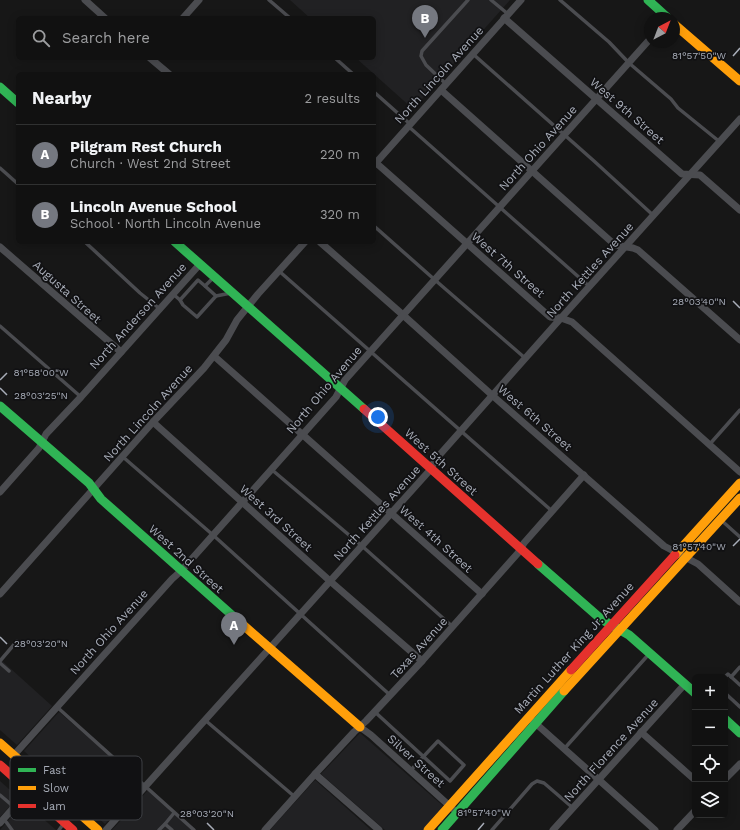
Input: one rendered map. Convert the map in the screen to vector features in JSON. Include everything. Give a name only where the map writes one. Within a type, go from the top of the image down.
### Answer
[{"type":"street","points":[[84,0],[103,16]]},
{"type":"street","points":[[185,16],[199,0]]},
{"type":"street","name":"North Lincoln Avenue","points":[[376,162],[521,0]]},
{"type":"street","points":[[648,0],[661,12]]},
{"type":"street","name":"West 9th Street","points":[[506,16],[682,174],[700,175],[740,210]]},
{"type":"street","points":[[680,29],[740,81]]},
{"type":"street","name":"North Ohio Avenue","points":[[14,756],[172,578],[181,571],[242,503],[336,397],[345,380],[403,314],[500,208],[644,46]]},
{"type":"street","points":[[152,60],[167,72]]},
{"type":"street","points":[[0,87],[16,101]]},
{"type":"street","points":[[443,87],[532,171],[615,245],[620,247],[626,246],[638,250],[740,340]]},
{"type":"street","name":"North Kettles Avenue","points":[[142,790],[392,513],[525,358],[740,119]]},
{"type":"street","name":"West 7th Street","points":[[376,164],[550,317],[561,318],[572,322],[740,472]]},
{"type":"street","name":"West 5th Street","points":[[177,244],[601,619],[629,635],[692,691]]},
{"type":"street","name":"North Lincoln Avenue","points":[[0,594],[153,422],[214,356],[226,340],[237,320],[258,294],[303,244]]},
{"type":"street","name":"West 6th Street","points":[[322,244],[664,546],[698,564],[740,602]]},
{"type":"street","name":"Augusta Street","points":[[0,247],[121,352]]},
{"type":"street","name":"North Anderson Avenue","points":[[0,492],[39,448],[46,434],[200,264]]},
{"type":"street","name":"West 4th Street","points":[[214,356],[482,594]]},
{"type":"street","name":"West 2nd Street","points":[[0,406],[89,483],[101,499],[181,571],[360,727]]},
{"type":"street","name":"West 3rd Street","points":[[153,422],[330,581],[422,660]]},
{"type":"street","name":"Texas Avenue","points":[[265,830],[315,774],[375,712],[453,627],[584,475]]},
{"type":"street","name":"Martin Luther King Jr. Avenue","points":[[428,830],[528,716],[740,483]]},
{"type":"street","name":"Martin Luther King Jr. Avenue","points":[[442,830],[740,498]]},
{"type":"street","name":"North Florence Avenue","points":[[553,830],[684,684]]},
{"type":"street","points":[[528,716],[655,830]]},
{"type":"street","points":[[728,722],[740,733]]},
{"type":"street","name":"Silver Street","points":[[360,727],[371,735],[457,813]]},
{"type":"street","points":[[641,732],[692,777]]},
{"type":"street","points":[[0,743],[14,756]]},
{"type":"street","points":[[728,776],[740,764]]},
{"type":"street","points":[[0,765],[10,774]]},
{"type":"street","points":[[315,774],[378,830]]},
{"type":"street","points":[[2,821],[10,812]]},
{"type":"street","points":[[678,830],[692,814]]},
{"type":"street","points":[[63,820],[71,827]]},
{"type":"street","points":[[87,820],[98,830]]},
{"type":"street","name":"North Kettles Avenue","points":[[106,830],[115,820]]},
{"type":"lane","points":[[269,0],[288,16]]},
{"type":"lane","points":[[443,87],[426,65],[421,56],[422,51],[468,0]]},
{"type":"lane","points":[[492,0],[506,16]]},
{"type":"lane","points":[[560,0],[609,42],[629,63],[671,99],[678,108],[720,142]]},
{"type":"lane","points":[[473,54],[594,160],[654,216]]},
{"type":"lane","points":[[337,60],[351,72]]},
{"type":"lane","points":[[376,94],[500,208],[590,287]]},
{"type":"lane","points":[[0,168],[16,182]]},
{"type":"lane","points":[[376,228],[525,358]]},
{"type":"lane","points":[[87,244],[140,293],[160,309]]},
{"type":"lane","points":[[279,271],[552,511]]},
{"type":"lane","points":[[205,286],[214,277]]},
{"type":"lane","points":[[185,280],[192,286]]},
{"type":"lane","points":[[180,300],[198,280],[216,296]]},
{"type":"lane","points":[[173,294],[197,317],[216,296],[221,296],[232,292]]},
{"type":"lane","points":[[0,326],[81,397]]},
{"type":"lane","points":[[709,445],[740,410]]},
{"type":"lane","points":[[123,457],[213,535],[390,695]]},
{"type":"lane","points":[[271,470],[362,546],[453,627]]},
{"type":"lane","points":[[712,513],[740,537]]},
{"type":"lane","points":[[9,671],[0,662],[17,641]]},
{"type":"lane","points":[[564,748],[650,653]]},
{"type":"lane","points":[[731,677],[740,667]]},
{"type":"lane","points":[[728,674],[740,685]]},
{"type":"lane","points":[[728,696],[740,706]]},
{"type":"lane","points":[[57,707],[112,756]]},
{"type":"lane","points":[[375,712],[423,757],[450,781],[464,765],[438,741],[423,757],[410,771]]},
{"type":"lane","points":[[205,720],[295,796]]},
{"type":"lane","points":[[142,782],[194,830]]},
{"type":"lane","points":[[492,830],[532,784],[537,782],[544,783],[573,808]]},
{"type":"lane","points":[[0,795],[10,804]]},
{"type":"lane","points":[[159,830],[174,813]]},
{"type":"lane","points":[[2,821],[12,830]]},
{"type":"lane","points":[[165,824],[172,830]]},
{"type":"lane","points":[[58,830],[71,827]]},
{"type":"shaded area","points":[[290,0],[510,0],[413,109],[376,76],[376,72],[372,72],[358,60],[376,60],[376,16],[308,16]]},
{"type":"shaded area","points":[[0,659],[52,706],[17,745],[0,730]]},
{"type":"shaded area","points":[[59,712],[110,756],[30,756],[24,751]]},
{"type":"shaded area","points":[[360,733],[443,806],[423,830],[385,830],[321,774]]},
{"type":"shaded area","points":[[315,780],[371,830],[270,830]]},
{"type":"shaded area","points":[[0,781],[10,790],[10,806],[0,817]]},
{"type":"shaded area","points":[[149,789],[196,830],[112,830],[121,820],[142,820],[142,797]]},
{"type":"shaded area","points":[[10,818],[10,820],[45,820],[56,830],[0,830]]},
{"type":"shaded area","points":[[101,820],[109,820],[105,824]]},
{"type":"traffic: fast","points":[[648,0],[661,12]]},
{"type":"traffic: fast","points":[[0,87],[16,101]]},
{"type":"traffic: fast","points":[[177,244],[364,409]]},
{"type":"traffic: fast","points":[[0,406],[89,483],[101,499],[242,624]]},
{"type":"traffic: fast","points":[[538,564],[601,619],[629,635],[692,690]]},
{"type":"traffic: fast","points":[[442,830],[564,691]]},
{"type":"traffic: fast","points":[[728,722],[740,733]]},
{"type":"traffic: slow","points":[[680,29],[740,81]]},
{"type":"traffic: slow","points":[[675,555],[740,483]]},
{"type":"traffic: slow","points":[[564,691],[740,498]]},
{"type":"traffic: slow","points":[[242,624],[360,727]]},
{"type":"traffic: slow","points":[[428,830],[571,670]]},
{"type":"traffic: slow","points":[[0,743],[15,756]]},
{"type":"traffic: slow","points":[[87,820],[98,830]]},
{"type":"traffic: jam","points":[[364,409],[538,564]]},
{"type":"traffic: jam","points":[[571,670],[675,555]]},
{"type":"traffic: jam","points":[[0,765],[10,774]]},
{"type":"traffic: jam","points":[[62,820],[73,830]]},
{"type":"place","name":"Lincoln Avenue School","points":[[425,38]]},
{"type":"place","name":"Pilgram Rest Church","points":[[234,645]]}]
